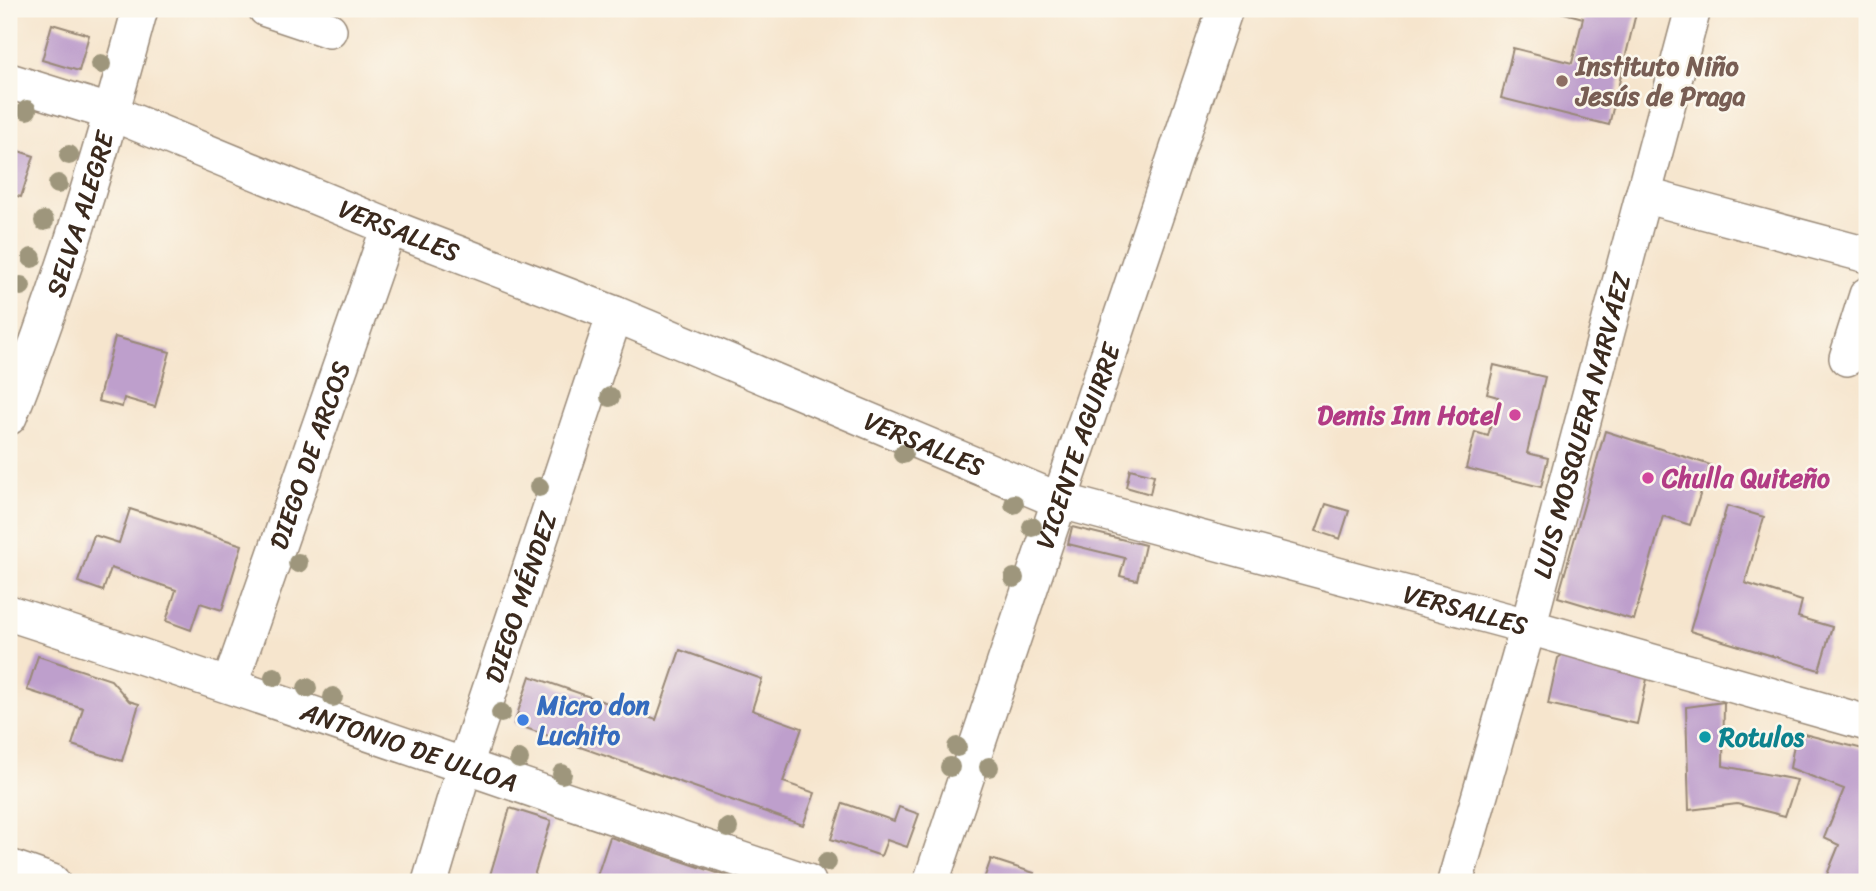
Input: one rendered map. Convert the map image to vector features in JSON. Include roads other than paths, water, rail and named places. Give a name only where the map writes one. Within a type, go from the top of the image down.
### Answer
[{"type":"street","name":"SELVA ALEGRE","points":[[9,417],[27,373],[112,113],[140,9]]},
{"type":"street","points":[[266,9],[329,30]]},
{"type":"street","name":"VICENTE AGUIRRE","points":[[931,882],[1225,9]]},
{"type":"street","name":"LUIS MOSQUERA NARVÁEZ","points":[[1455,882],[1528,627],[1693,9]]},
{"type":"street","name":"VERSALLES","points":[[9,81],[112,113],[389,227],[615,314],[1058,500],[1528,627],[1867,723]]},
{"type":"street","points":[[1643,195],[1867,255]]},
{"type":"street","name":"DIEGO DE ARCOS","points":[[230,684],[389,227]]},
{"type":"street","points":[[1847,358],[1867,295]]},
{"type":"street","name":"DIEGO MÉNDEZ","points":[[430,882],[464,768],[615,314]]},
{"type":"street","name":"ANTONIO DE ULLOA","points":[[9,613],[230,684],[464,768],[808,882]]},
{"type":"street","points":[[9,867],[52,882]]},
{"type":"place","name":"Instituto Niño Jesús de Praga","points":[[1562,81]]},
{"type":"place","name":"Demis Inn Hotel","points":[[1515,415]]},
{"type":"place","name":"Chulla Quiteño","points":[[1648,478]]},
{"type":"place","name":"Micro don Luchito","points":[[523,720]]},
{"type":"place","name":"Rotulos","points":[[1705,737]]}]
